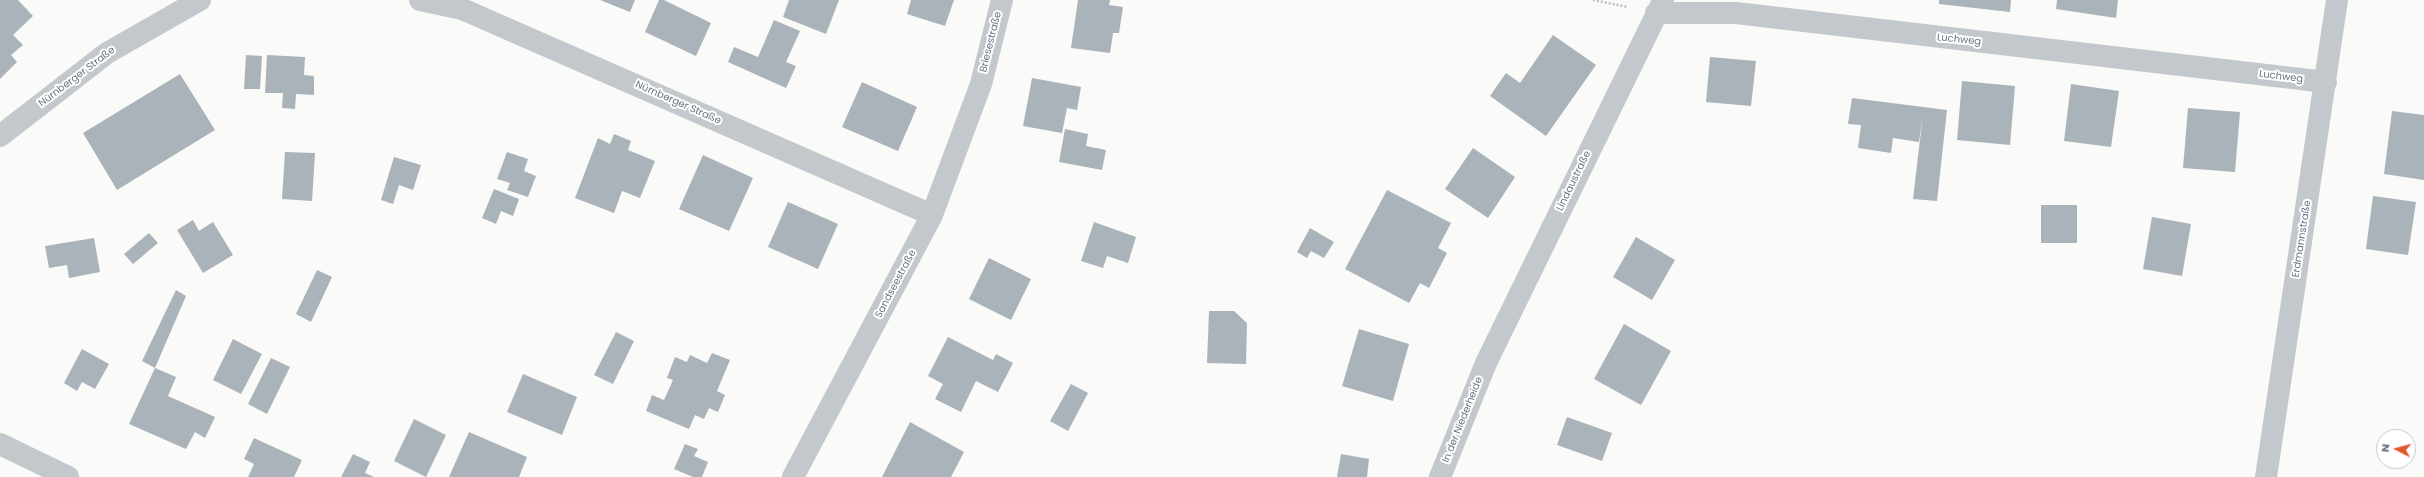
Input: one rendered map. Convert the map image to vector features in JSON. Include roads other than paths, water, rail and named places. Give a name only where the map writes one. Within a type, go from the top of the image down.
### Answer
[{"type":"street","name":"Nürnberger Straße","points":[[0,136],[107,53],[200,0]]},
{"type":"street","name":"Nürnberger Straße","points":[[420,0],[462,9],[932,215]]},
{"type":"street","name":"Briesestraße","points":[[981,84],[1002,0]]},
{"type":"street","name":"Erdmannstraße","points":[[2266,477],[2338,0]]},
{"type":"street","name":"Luchweg","points":[[1660,7],[1736,13],[2326,82]]},
{"type":"street","name":"Lindaustraße","points":[[1486,363],[1660,7]]},
{"type":"street","name":"Sandseestraße","points":[[794,477],[932,215],[981,84]]},
{"type":"street","name":"In der Niederheide","points":[[1440,477],[1486,363]]},
{"type":"street","points":[[0,444],[68,477]]}]
